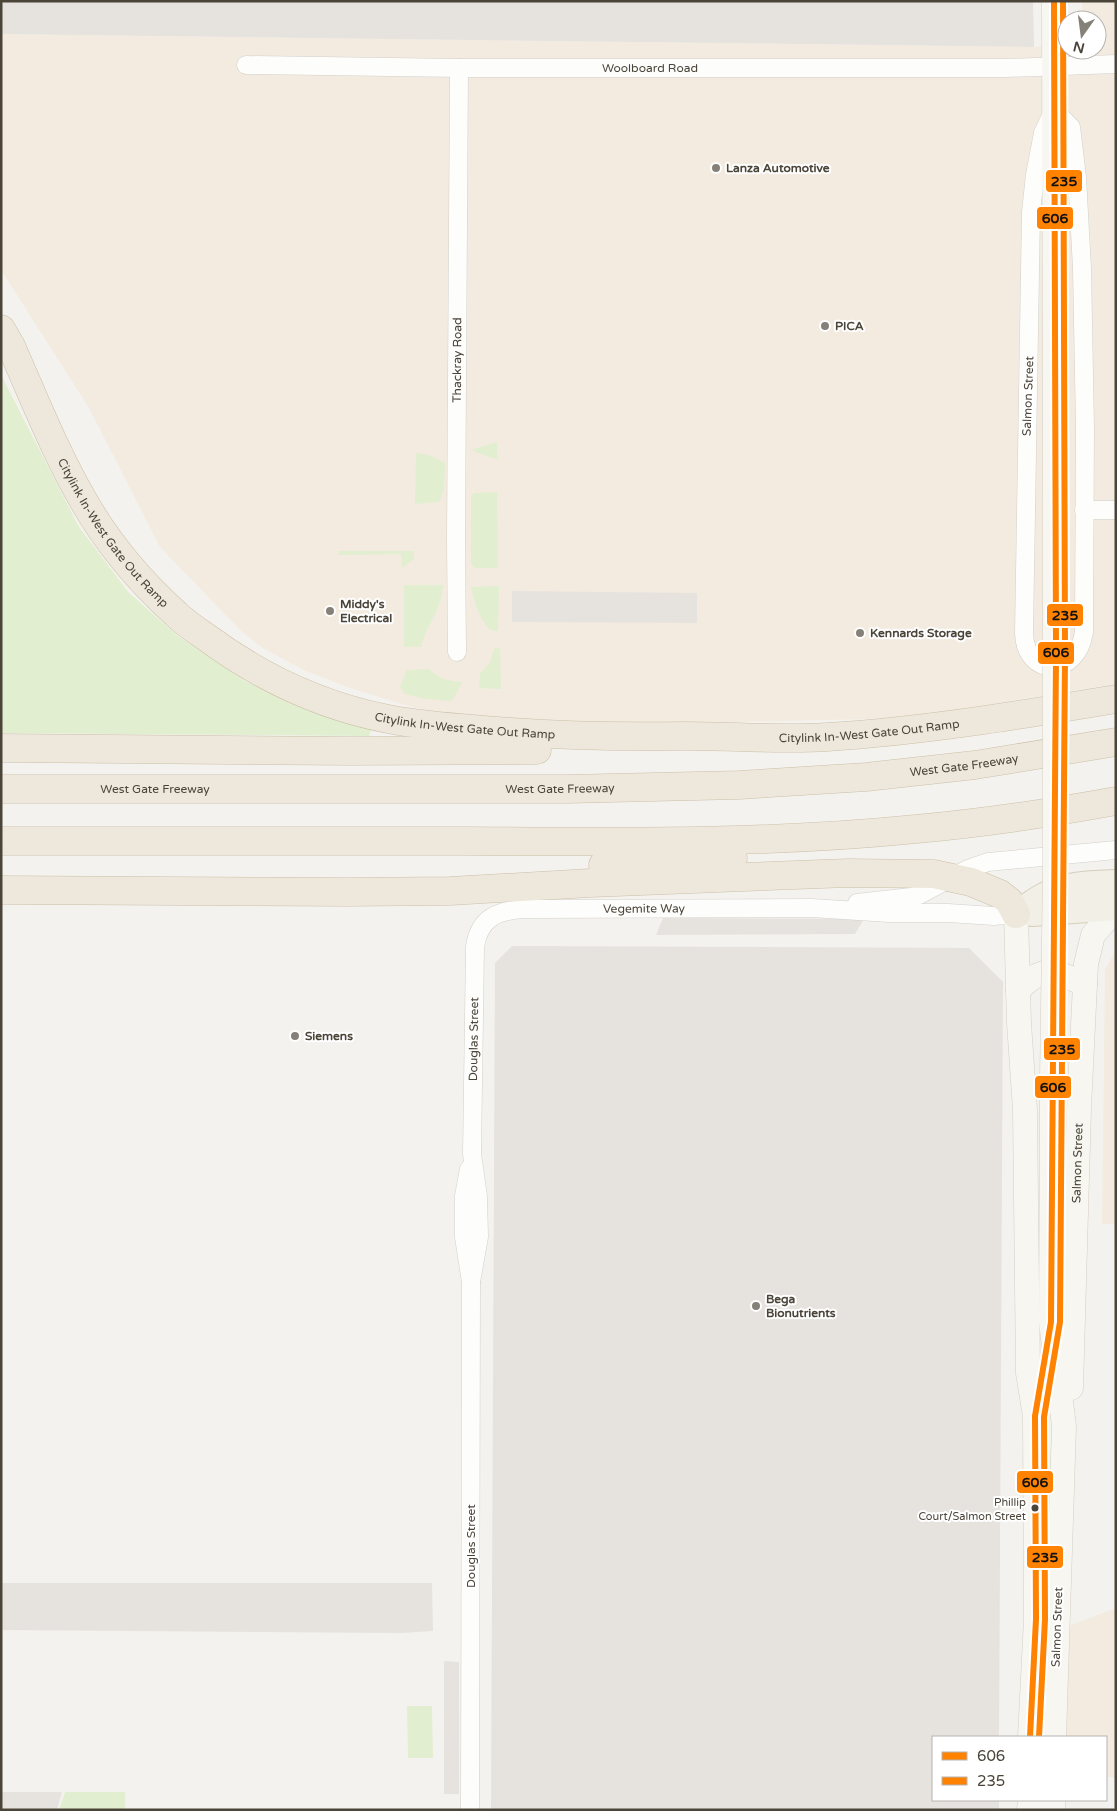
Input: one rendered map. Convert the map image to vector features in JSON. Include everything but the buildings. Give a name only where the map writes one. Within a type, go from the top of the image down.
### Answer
[{"type":"highway","name":"Citylink In-West Gate Out Ramp","points":[[1,329],[11,346],[67,470],[92,515],[139,577],[178,616],[226,652],[265,675],[313,697],[365,714],[418,724],[606,737],[826,737],[1011,717],[1116,699]]},
{"type":"highway","points":[[1,748],[350,752],[478,751],[692,747],[826,737]]},
{"type":"highway","name":"West Gate Freeway","points":[[1,789],[567,789],[739,785],[866,777],[975,765],[1116,742]]},
{"type":"highway","points":[[65,890],[252,881],[422,879],[582,866],[787,855],[915,830],[1114,801]]},
{"type":"highway","points":[[1,841],[631,842],[773,838],[915,830]]},
{"type":"highway","points":[[1,890],[450,891],[590,883],[848,873],[934,874],[985,887],[1000,894],[1009,901],[1016,914]]},
{"type":"main road","points":[[1016,914],[1045,895],[1059,889],[1078,885],[1116,883]]},
{"type":"main road","points":[[1016,914],[1116,908]]},
{"type":"street","name":"Salmon Street","points":[[1054,1],[1055,821],[1051,1322],[1064,1426],[1054,1736]]},
{"type":"street","name":"Woolboard Road","points":[[246,65],[459,68],[1006,68],[1116,64]]},
{"type":"street","name":"Thackray Road","points":[[457,652],[459,68]]},
{"type":"street","name":"Salmon Street","points":[[1054,110],[1071,127],[1077,177],[1082,278],[1085,428],[1082,642],[1080,650],[1068,662],[1055,667],[1039,663],[1025,648],[1024,640],[1031,212],[1035,175],[1043,133],[1054,110]]},
{"type":"street","points":[[1084,510],[1116,510]]},
{"type":"street","name":"Vegemite Way","points":[[812,908],[911,897],[927,891],[968,869],[988,862],[1116,850]]},
{"type":"street","name":"Vegemite Way","points":[[482,927],[496,914],[514,909],[812,908],[889,913],[948,913],[994,916],[1016,914]]},
{"type":"street","name":"Salmon Street","points":[[1064,1426],[1071,1393],[1079,1108],[1086,964],[1092,939],[1116,908]]},
{"type":"street","name":"Salmon Street","points":[[1016,914],[1025,1110],[1028,1373],[1035,1416],[1036,1619],[1030,1736]]},
{"type":"street","name":"Douglas Street","points":[[470,1810],[471,1282],[464,1237],[464,1196],[472,1154],[474,955],[476,940],[482,927]]},
{"type":"street","points":[[1018,990],[1034,976],[1045,972],[1058,974],[1084,984]]},
{"type":"street","name":"Salmon Street","points":[[1035,1416],[1051,1322]]},
{"type":"shaded area","points":[[1,1],[1033,1],[1034,47],[1,34]]},
{"type":"shaded area","points":[[1082,1],[1116,1],[1116,684],[908,718],[565,726],[476,720],[408,706],[347,687],[306,671],[264,649],[241,631],[160,547],[89,408],[1,270],[1,34],[1034,47],[1057,46],[1057,60],[1107,60],[1107,10],[1082,10]]},
{"type":"shaded area","points":[[512,591],[697,593],[697,623],[512,622]]},
{"type":"shaded area","points":[[663,918],[864,919],[855,934],[656,935]]},
{"type":"shaded area","points":[[512,946],[969,948],[1003,982],[999,1736],[932,1736],[932,1801],[999,1801],[999,1810],[491,1810],[495,963]]},
{"type":"shaded area","points":[[1116,950],[1116,1224],[1102,1224],[1105,970]]},
{"type":"shaded area","points":[[1,1583],[432,1583],[433,1631],[401,1633],[1,1630]]},
{"type":"shaded area","points":[[1116,1608],[1116,1777],[1107,1777],[1107,1736],[1064,1736],[1066,1627]]},
{"type":"shaded area","points":[[444,1661],[459,1662],[459,1794],[444,1794]]},
{"type":"shaded area","points":[[1,1792],[62,1792],[57,1810],[1,1810]]},
{"type":"green space","points":[[1,375],[79,527],[129,593],[178,636],[245,681],[310,710],[372,727],[369,736],[1,733]]},
{"type":"green space","points":[[497,442],[497,459],[471,450]]},
{"type":"green space","points":[[416,453],[429,455],[445,463],[444,489],[439,502],[415,504]]},
{"type":"green space","points":[[497,492],[498,568],[475,568],[471,564],[471,497],[474,493]]},
{"type":"green space","points":[[339,551],[414,551],[414,559],[402,568],[401,554],[338,555]]},
{"type":"green space","points":[[404,585],[443,585],[440,602],[426,631],[421,647],[404,647]]},
{"type":"green space","points":[[499,586],[498,631],[490,630],[483,620],[475,604],[471,587]]},
{"type":"green space","points":[[495,647],[500,648],[501,689],[479,688],[480,674],[490,662]]},
{"type":"green space","points":[[429,669],[444,679],[462,682],[452,701],[425,699],[405,694],[400,687],[407,670]]},
{"type":"green space","points":[[407,1706],[432,1706],[433,1758],[408,1758]]},
{"type":"green space","points":[[65,1792],[125,1792],[125,1810],[59,1810]]},
{"type":"transit line","name":"606","points":[[1030,1736],[1036,1619],[1035,1416],[1051,1322],[1056,654],[1054,1]]},
{"type":"transit line","name":"235","points":[[1039,1736],[1045,1619],[1044,1417],[1060,1322],[1065,654],[1063,1]]},
{"type":"place","name":"Lanza Automotive","points":[[716,168]]},
{"type":"place","name":"PICA","points":[[825,326]]},
{"type":"place","name":"Middy's Electrical","points":[[330,611]]},
{"type":"place","name":"Kennards Storage","points":[[860,633]]},
{"type":"place","name":"Siemens","points":[[295,1036]]},
{"type":"place","name":"Bega Bionutrients","points":[[756,1306]]},
{"type":"place","name":"Phillip Court/Salmon Street","points":[[1035,1508]]}]
